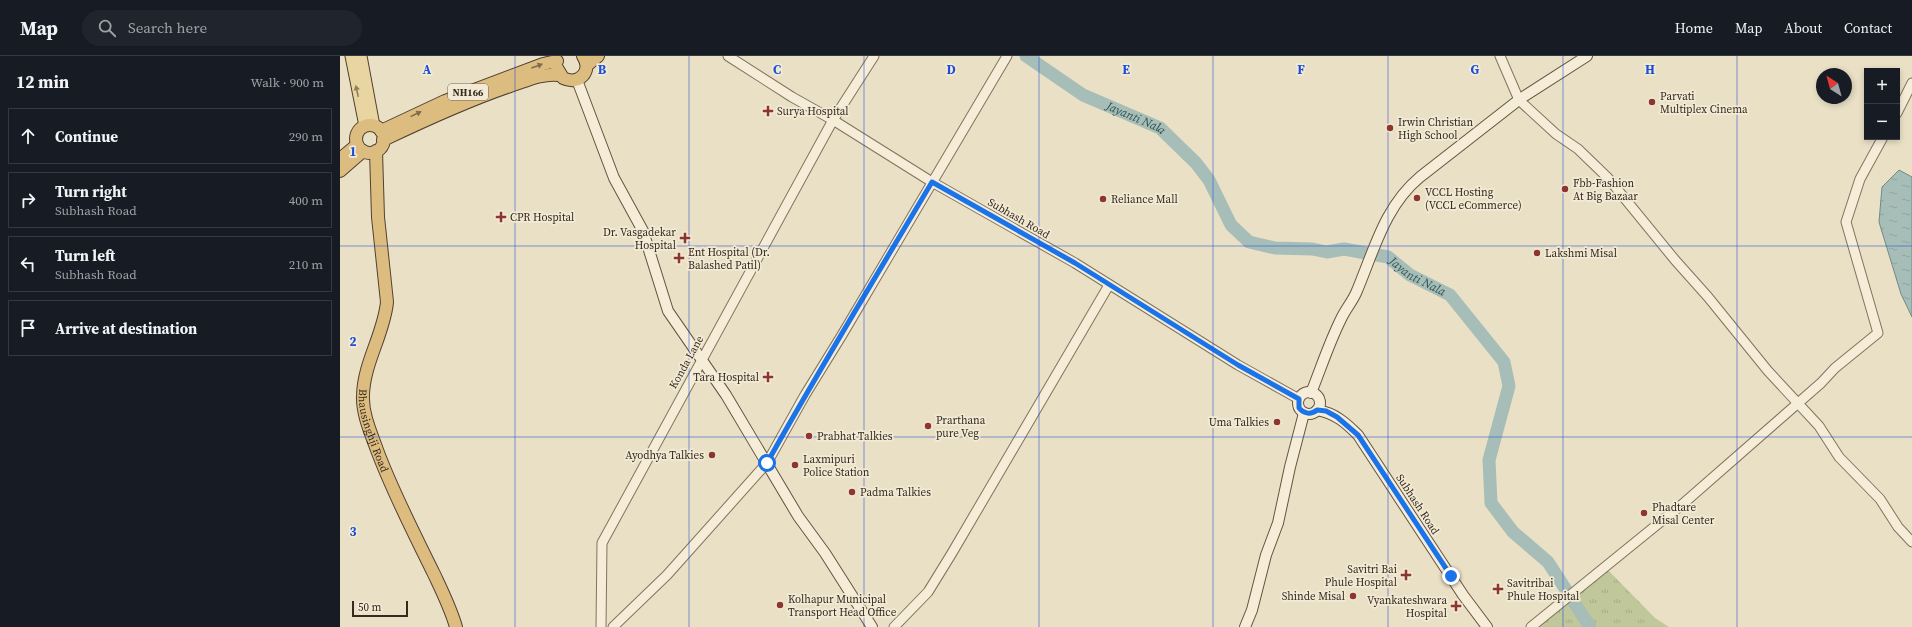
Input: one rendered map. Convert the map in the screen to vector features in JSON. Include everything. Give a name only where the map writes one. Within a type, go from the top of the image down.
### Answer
[{"type":"highway","points":[[577,80],[584,74],[585,60],[598,56]]},
{"type":"highway","name":"NH166","points":[[376,131],[455,97],[559,59]]},
{"type":"highway","name":"NH166","points":[[559,59],[556,66],[559,75]]},
{"type":"highway","name":"NH166","points":[[376,131],[438,114],[483,95],[543,75],[559,75],[567,80],[577,80]]},
{"type":"highway","name":"NH166","points":[[376,131],[382,144],[376,151]]},
{"type":"highway","points":[[376,131],[358,132],[356,140],[360,148],[367,153],[376,151]]},
{"type":"highway","points":[[340,159],[360,148]]},
{"type":"highway","points":[[340,171],[360,148]]},
{"type":"highway","name":"Bhausinghji Road","points":[[376,151],[378,216],[388,302],[386,315],[370,357],[364,380],[362,396],[365,414],[394,493],[441,589],[456,627]]},
{"type":"main road","points":[[351,56],[376,131]]},
{"type":"main road","points":[[362,56],[376,131]]},
{"type":"main road","points":[[1311,393],[1335,331],[1352,301],[1381,228],[1390,211],[1410,186],[1519,100],[1587,56]]},
{"type":"main road","points":[[577,80],[614,178],[643,231],[668,312],[726,396],[798,516],[825,554],[872,627]]},
{"type":"main road","points":[[1311,393],[1319,400],[1317,410],[1311,413],[1304,413],[1299,408],[1299,399],[1304,394],[1311,393]]},
{"type":"main road","name":"Subhash Road","points":[[1317,410],[1326,411],[1337,417],[1358,435],[1463,595],[1487,627]]},
{"type":"main road","points":[[1245,627],[1252,610],[1266,555],[1278,523],[1290,467],[1304,413]]},
{"type":"street","name":"Subhash Road","points":[[728,56],[792,97],[834,120],[932,182],[1075,263],[1238,365],[1299,399]]},
{"type":"street","name":"Konda Lane","points":[[601,627],[602,543],[701,360],[834,120],[874,56]]},
{"type":"street","points":[[1500,56],[1519,100],[1556,134],[1578,149],[1608,178],[1675,260],[1708,296],[1768,371],[1818,426],[1839,457],[1880,499],[1898,527],[1912,542]]},
{"type":"street","points":[[613,627],[667,575],[767,463],[805,395],[1006,57]]},
{"type":"street","points":[[1900,107],[1912,83]]},
{"type":"street","points":[[1531,627],[1679,506],[1798,403],[1835,368],[1878,332],[1846,222],[1860,179],[1881,140]]},
{"type":"street","points":[[894,627],[928,592],[1109,285]]},
{"type":"green space","points":[[1604,566],[1655,618],[1669,627],[1532,627]]},
{"type":"water","points":[[1899,170],[1912,177],[1912,317],[1901,294],[1879,222],[1882,187]]},
{"type":"waterway","name":"Jayanti Nala","points":[[1026,56],[1083,95],[1160,128],[1196,163],[1209,180],[1231,225],[1249,242],[1275,248],[1312,249],[1327,252],[1344,249],[1388,257],[1410,275],[1450,295],[1504,362],[1509,386],[1489,460],[1491,503],[1513,532],[1548,562],[1590,627]]},
{"type":"place","name":"Parvati Multiplex Cinema","points":[[1652,102]]},
{"type":"place","name":"Surya Hospital","points":[[768,111]]},
{"type":"place","name":"Irwin Christian High School","points":[[1390,128]]},
{"type":"place","name":"Fbb-Fashion At Big Bazaar","points":[[1565,189]]},
{"type":"place","name":"VCCL Hosting (VCCL eCommerce)","points":[[1417,198]]},
{"type":"place","name":"Reliance Mall","points":[[1103,199]]},
{"type":"place","name":"CPR Hospital","points":[[501,217]]},
{"type":"place","name":"Dr. Vasgadekar Hospital","points":[[685,238]]},
{"type":"place","name":"Lakshmi Misal","points":[[1537,253]]},
{"type":"place","name":"Ent Hospital (Dr. Balashed Patil)","points":[[679,258]]},
{"type":"place","name":"Tara Hospital","points":[[768,377]]},
{"type":"place","name":"Uma Talkies","points":[[1277,422]]},
{"type":"place","name":"Prarthana pure Veg","points":[[928,426]]},
{"type":"place","name":"Prabhat Talkies","points":[[809,436]]},
{"type":"place","name":"Ayodhya Talkies","points":[[712,455]]},
{"type":"place","name":"Laxmipuri Police Station","points":[[795,465]]},
{"type":"place","name":"Padma Talkies","points":[[852,492]]},
{"type":"place","name":"Phadtare Misal Center","points":[[1644,513]]},
{"type":"place","name":"Savitri Bai Phule Hospital","points":[[1406,575]]},
{"type":"place","name":"Savitribai Phule Hospital","points":[[1498,589]]},
{"type":"place","name":"Shinde Misal","points":[[1353,596]]},
{"type":"place","name":"Kolhapur Municipal Transport Head Office","points":[[780,605]]},
{"type":"place","name":"Vyankateshwara Hospital","points":[[1456,606]]},
{"type":"route","points":[[767,463],[805,395],[932,182],[1075,263],[1238,365],[1299,399],[1299,408],[1304,413],[1308,414],[1317,410],[1326,411],[1337,417],[1358,435],[1451,576]]}]
